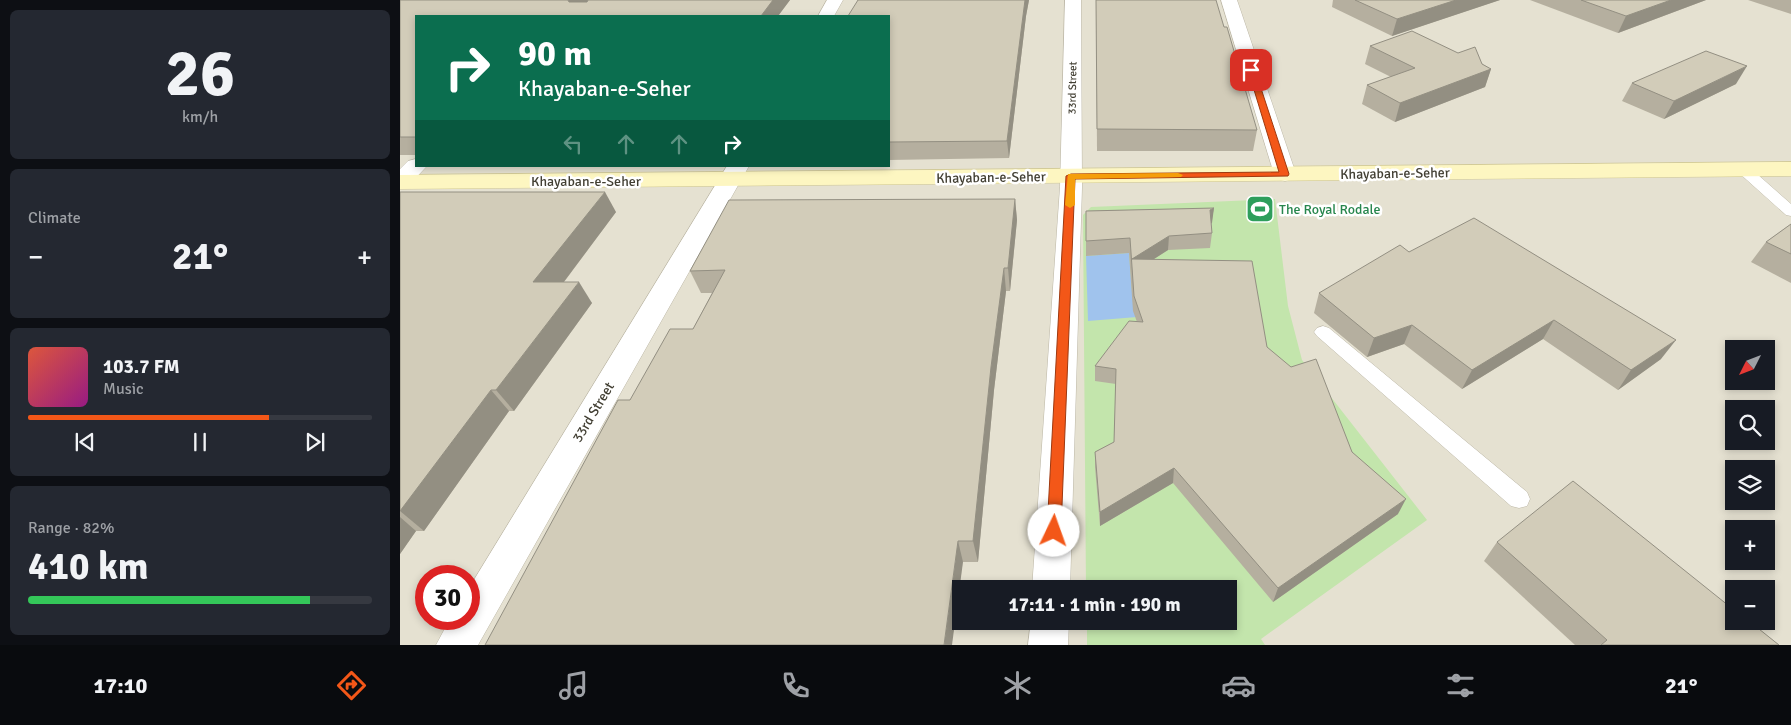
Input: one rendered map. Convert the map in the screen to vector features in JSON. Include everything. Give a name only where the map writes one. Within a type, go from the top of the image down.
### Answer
[{"type":"street","points":[[827,15],[835,0]]},
{"type":"street","name":"33rd Street","points":[[1051,580],[1071,182],[1073,0]]},
{"type":"street","points":[[1229,0],[1285,174]]},
{"type":"street","points":[[400,181],[415,167]]},
{"type":"street","name":"Khayaban-e-Seher","points":[[400,181],[731,179],[1071,182],[1750,176],[1791,169]]},
{"type":"street","name":"Khayaban-e-Seher","points":[[1071,182],[1285,174],[1750,176],[1791,182]]},
{"type":"street","name":"33rd Street","points":[[456,645],[731,179]]},
{"type":"street","name":"Khayaban-e-Seher","points":[[400,194],[731,179]]},
{"type":"street","points":[[1048,645],[1049,630]]},
{"type":"lane","points":[[1750,176],[1791,212]]},
{"type":"lane","points":[[1323,332],[1519,500]]},
{"type":"shaded area","points":[[400,0],[1791,0],[1791,645],[400,645]]},
{"type":"green space","points":[[1275,199],[1288,306],[1302,360],[1427,520],[1261,639],[1265,645],[1087,645],[1087,630],[1237,630],[1237,580],[1086,580],[1083,215],[1091,207]]},
{"type":"water","points":[[1129,253],[1132,292],[1137,317],[1088,321],[1086,256]]},
{"type":"building","points":[[400,0],[568,0],[569,2],[587,2],[588,0],[773,0],[762,15],[415,15],[415,137],[400,137]]},
{"type":"building","points":[[858,0],[1025,0],[1007,141],[890,142],[890,15],[849,15]]},
{"type":"building","points":[[1096,0],[1216,0],[1224,27],[1227,27],[1257,130],[1097,129]]},
{"type":"building","points":[[1355,0],[1456,0],[1397,19]]},
{"type":"building","points":[[1581,0],[1671,0],[1626,16]]},
{"type":"building","points":[[1412,31],[1458,53],[1475,47],[1482,64],[1491,69],[1400,103],[1367,85],[1415,68],[1370,46]]},
{"type":"building","points":[[1706,51],[1747,66],[1674,101],[1632,83]]},
{"type":"building","points":[[400,192],[605,192],[533,282],[579,282],[496,390],[491,390],[400,511]]},
{"type":"building","points":[[1015,199],[1008,268],[1004,268],[991,367],[973,541],[958,541],[944,645],[485,645],[618,400],[630,400],[670,329],[693,329],[725,270],[690,271],[729,200]]},
{"type":"building","points":[[1214,208],[1210,210],[1212,233],[1169,236],[1132,259],[1252,261],[1267,347],[1291,367],[1316,359],[1352,452],[1406,499],[1278,588],[1174,468],[1100,512],[1095,452],[1114,442],[1116,369],[1095,366],[1129,321],[1143,322],[1134,296],[1130,238],[1086,241],[1086,211]]},
{"type":"building","points":[[1474,218],[1676,340],[1631,370],[1554,320],[1472,370],[1412,325],[1374,338],[1319,293],[1400,245],[1409,252]]},
{"type":"building","points":[[1791,224],[1791,254],[1766,242]]},
{"type":"building","points":[[1573,481],[1725,603],[1725,630],[1760,630],[1779,645],[1601,645],[1607,640],[1497,542]]},
{"type":"slow traffic","points":[[1070,205],[1071,176],[1178,175]]},
{"type":"place","name":"The Royal Rodale","points":[[1260,209]]},
{"type":"route","points":[[1054,531],[1071,176],[1285,174],[1251,70]]}]
